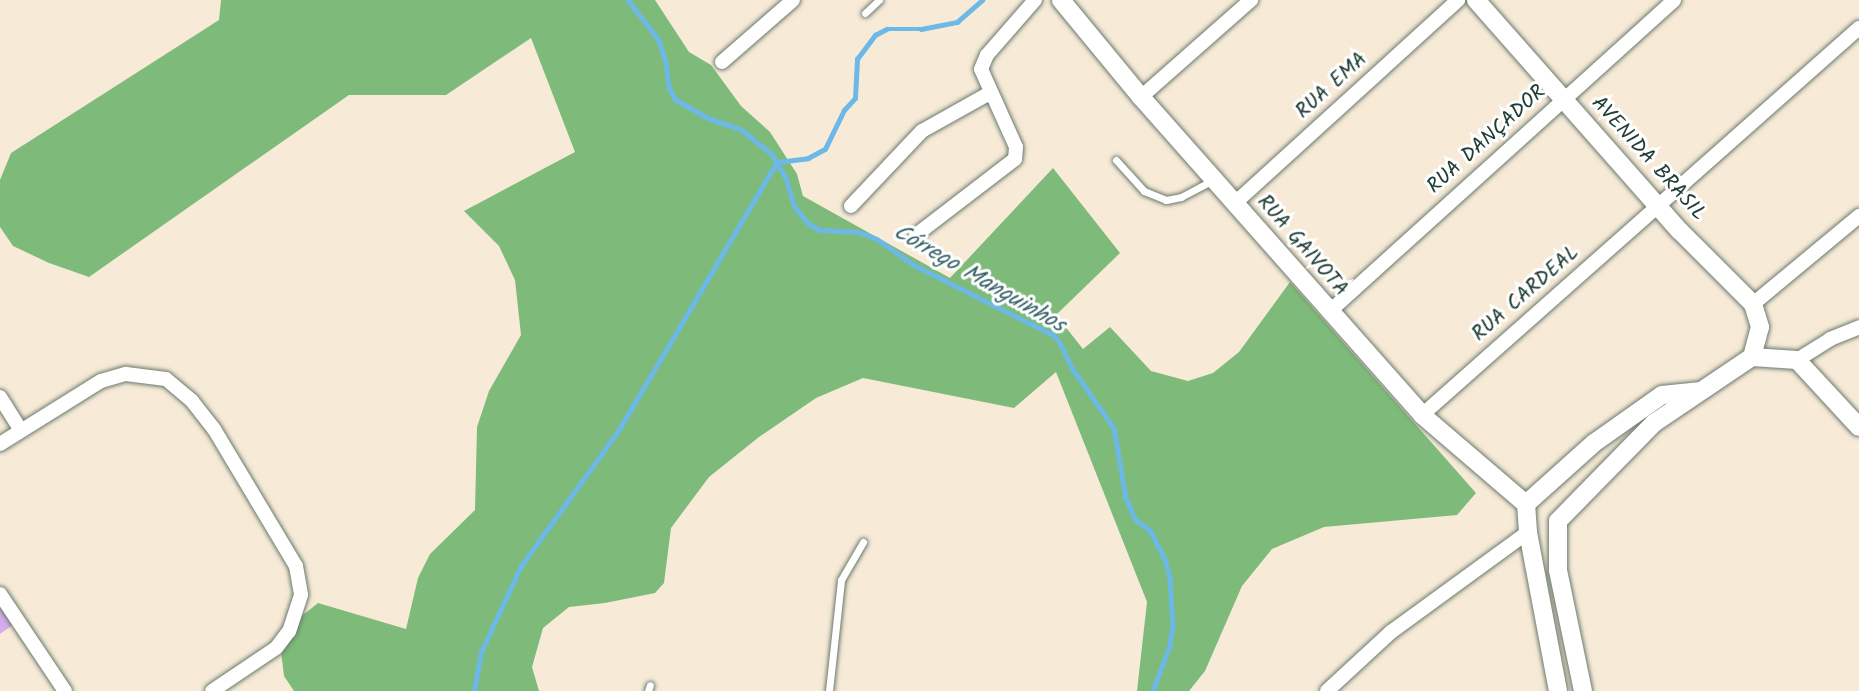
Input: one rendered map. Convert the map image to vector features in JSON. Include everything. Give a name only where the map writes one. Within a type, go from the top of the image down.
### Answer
[{"type":"street","points":[[722,62],[793,0]]},
{"type":"street","points":[[916,235],[1016,159],[1016,146],[982,77],[983,61],[1035,0]]},
{"type":"street","name":"RUA GAIVOTA","points":[[1061,0],[1141,97],[1422,415],[1526,504]]},
{"type":"street","points":[[1141,97],[1251,0]]},
{"type":"street","name":"RUA EMA","points":[[1235,204],[1458,0]]},
{"type":"street","name":"AVENIDA BRASIL","points":[[1476,0],[1659,205],[1752,304]]},
{"type":"street","name":"RUA DANÇADOR","points":[[1329,312],[1674,0]]},
{"type":"street","name":"RUA CARDEAL","points":[[1422,415],[1859,29]]},
{"type":"street","points":[[851,206],[922,131],[990,93]]},
{"type":"street","points":[[1752,357],[1760,327],[1752,304],[1859,216]]},
{"type":"street","points":[[1583,691],[1558,570],[1558,521],[1654,423],[1752,357],[1797,360],[1829,339],[1859,327]]},
{"type":"street","points":[[1797,360],[1859,427]]},
{"type":"street","points":[[0,444],[101,382],[125,374],[166,379],[192,401],[214,429],[296,566],[301,595],[289,631],[276,648],[212,691]]},
{"type":"street","points":[[1558,691],[1528,532],[1526,504],[1594,443],[1662,395],[1703,390]]},
{"type":"street","points":[[0,397],[21,430]]},
{"type":"street","points":[[1327,691],[1391,632],[1528,532]]},
{"type":"street","points":[[0,594],[65,691]]},
{"type":"lane","points":[[865,13],[879,0]]},
{"type":"lane","points":[[1116,160],[1144,191],[1166,200],[1181,197],[1214,179]]},
{"type":"lane","points":[[829,691],[841,580],[863,542]]},
{"type":"green space","points":[[221,0],[655,0],[689,52],[711,65],[741,106],[770,132],[797,174],[803,196],[950,278],[1053,168],[1120,253],[1056,315],[1083,349],[1110,327],[1151,371],[1188,381],[1213,373],[1239,352],[1290,282],[1476,493],[1457,515],[1324,527],[1272,549],[1242,586],[1205,671],[1189,691],[1137,691],[1147,602],[1056,372],[1014,408],[863,378],[816,398],[759,437],[709,477],[671,528],[664,583],[655,593],[569,607],[543,628],[532,667],[539,691],[294,691],[284,676],[281,652],[298,619],[318,603],[406,629],[418,578],[430,554],[475,510],[477,427],[489,391],[521,335],[515,280],[499,246],[464,211],[575,152],[531,38],[446,95],[349,95],[89,277],[49,263],[13,246],[0,227],[0,180],[11,153],[219,20]]},
{"type":"building","points":[[0,603],[14,624],[0,634]]},
{"type":"waterway","name":"Córrego Manguinhos","points":[[628,0],[659,40],[669,87],[675,99],[708,118],[742,130],[772,154],[786,178],[795,207],[809,224],[820,230],[859,232],[877,239],[914,265],[1053,335],[1059,341],[1072,368],[1114,428],[1126,498],[1136,520],[1150,530],[1165,559],[1170,578],[1173,626],[1170,646],[1153,691]]},
{"type":"waterway","points":[[777,162],[808,158],[825,149],[844,110],[855,98],[857,59],[875,35],[887,29],[921,29],[957,22],[982,0]]},
{"type":"waterway","points":[[474,691],[481,652],[521,566],[620,428],[776,163]]}]
